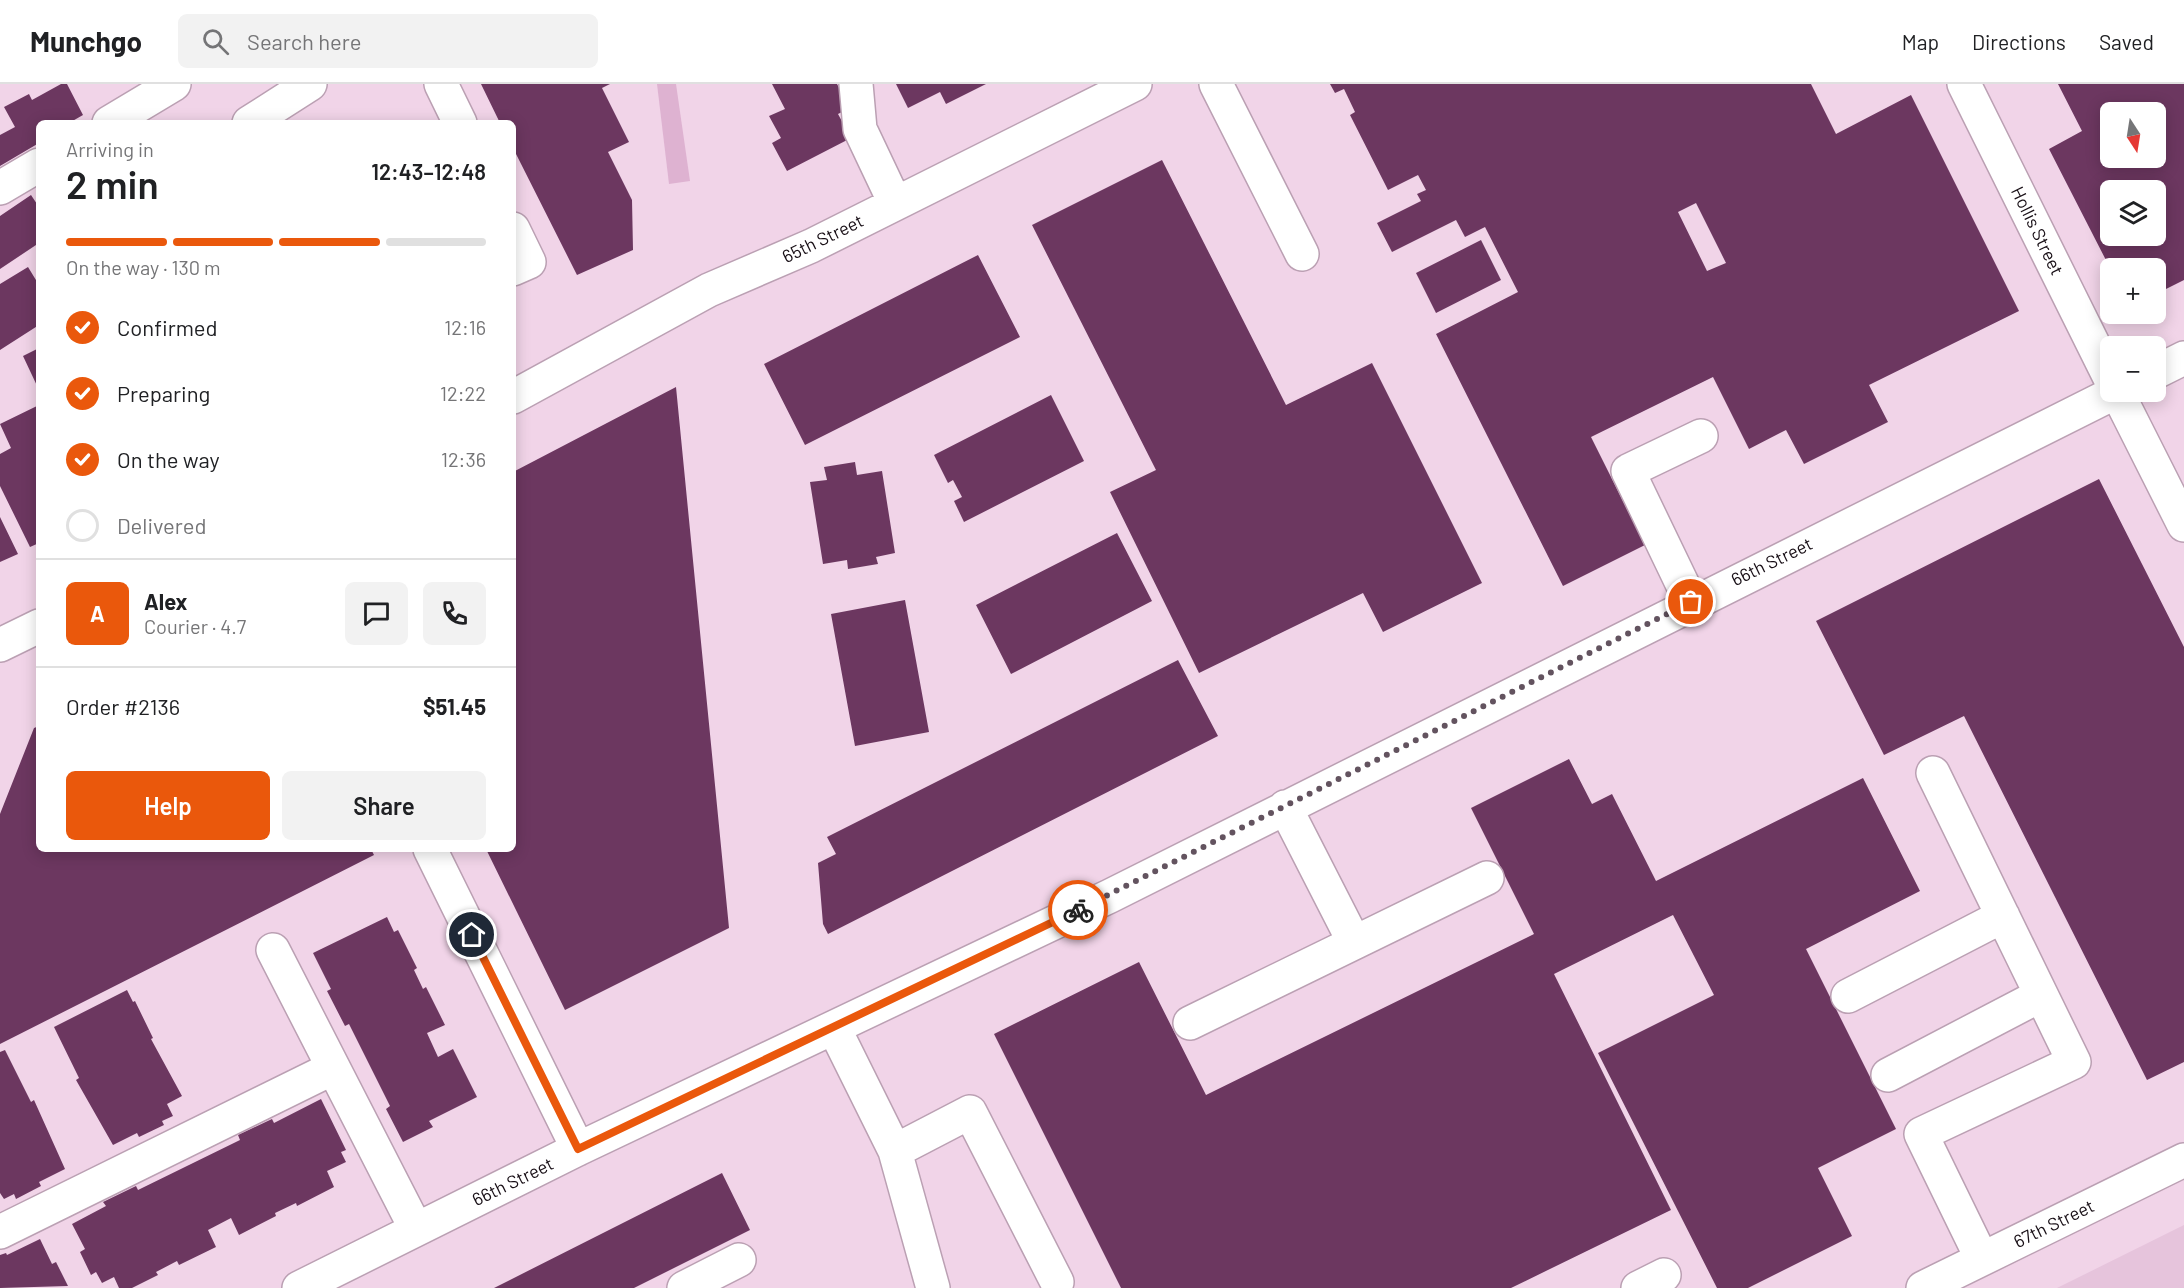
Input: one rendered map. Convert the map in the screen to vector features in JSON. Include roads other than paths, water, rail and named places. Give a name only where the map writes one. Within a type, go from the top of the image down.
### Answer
[{"type":"street","points":[[114,120],[174,84]]},
{"type":"street","points":[[441,84],[459,120]]},
{"type":"street","points":[[856,84],[860,129],[895,204]]},
{"type":"street","name":"65th Street","points":[[516,395],[709,290],[811,246],[1135,84]]},
{"type":"street","points":[[1216,84],[1302,254]]},
{"type":"street","name":"Hollis Street","points":[[1964,84],[2100,358]]},
{"type":"street","points":[[256,120],[299,102]]},
{"type":"street","points":[[0,188],[36,167]]},
{"type":"street","points":[[516,235],[530,262],[516,268]]},
{"type":"street","points":[[2166,367],[2184,358]]},
{"type":"street","name":"66th Street","points":[[298,1288],[578,1149],[1110,896],[1691,602],[2100,400]]},
{"type":"street","points":[[2122,402],[2184,525]]},
{"type":"street","points":[[1691,602],[1628,471],[1701,436]]},
{"type":"street","points":[[0,645],[36,627]]},
{"type":"street","points":[[1933,773],[2074,1062],[1921,1134],[1982,1259]]},
{"type":"street","points":[[1286,807],[1354,942]]},
{"type":"street","points":[[431,852],[578,1149]]},
{"type":"street","points":[[1190,1023],[1487,878]]},
{"type":"street","points":[[1848,996],[2003,916]]},
{"type":"street","points":[[273,950],[416,1229]]},
{"type":"street","points":[[1888,1075],[2041,994]]},
{"type":"street","points":[[834,1028],[895,1150],[933,1288]]},
{"type":"street","points":[[0,1232],[333,1068]]},
{"type":"street","points":[[895,1150],[970,1112],[1057,1282]]},
{"type":"street","name":"67th Street","points":[[1923,1288],[2184,1160]]},
{"type":"street","points":[[684,1288],[739,1260]]}]
